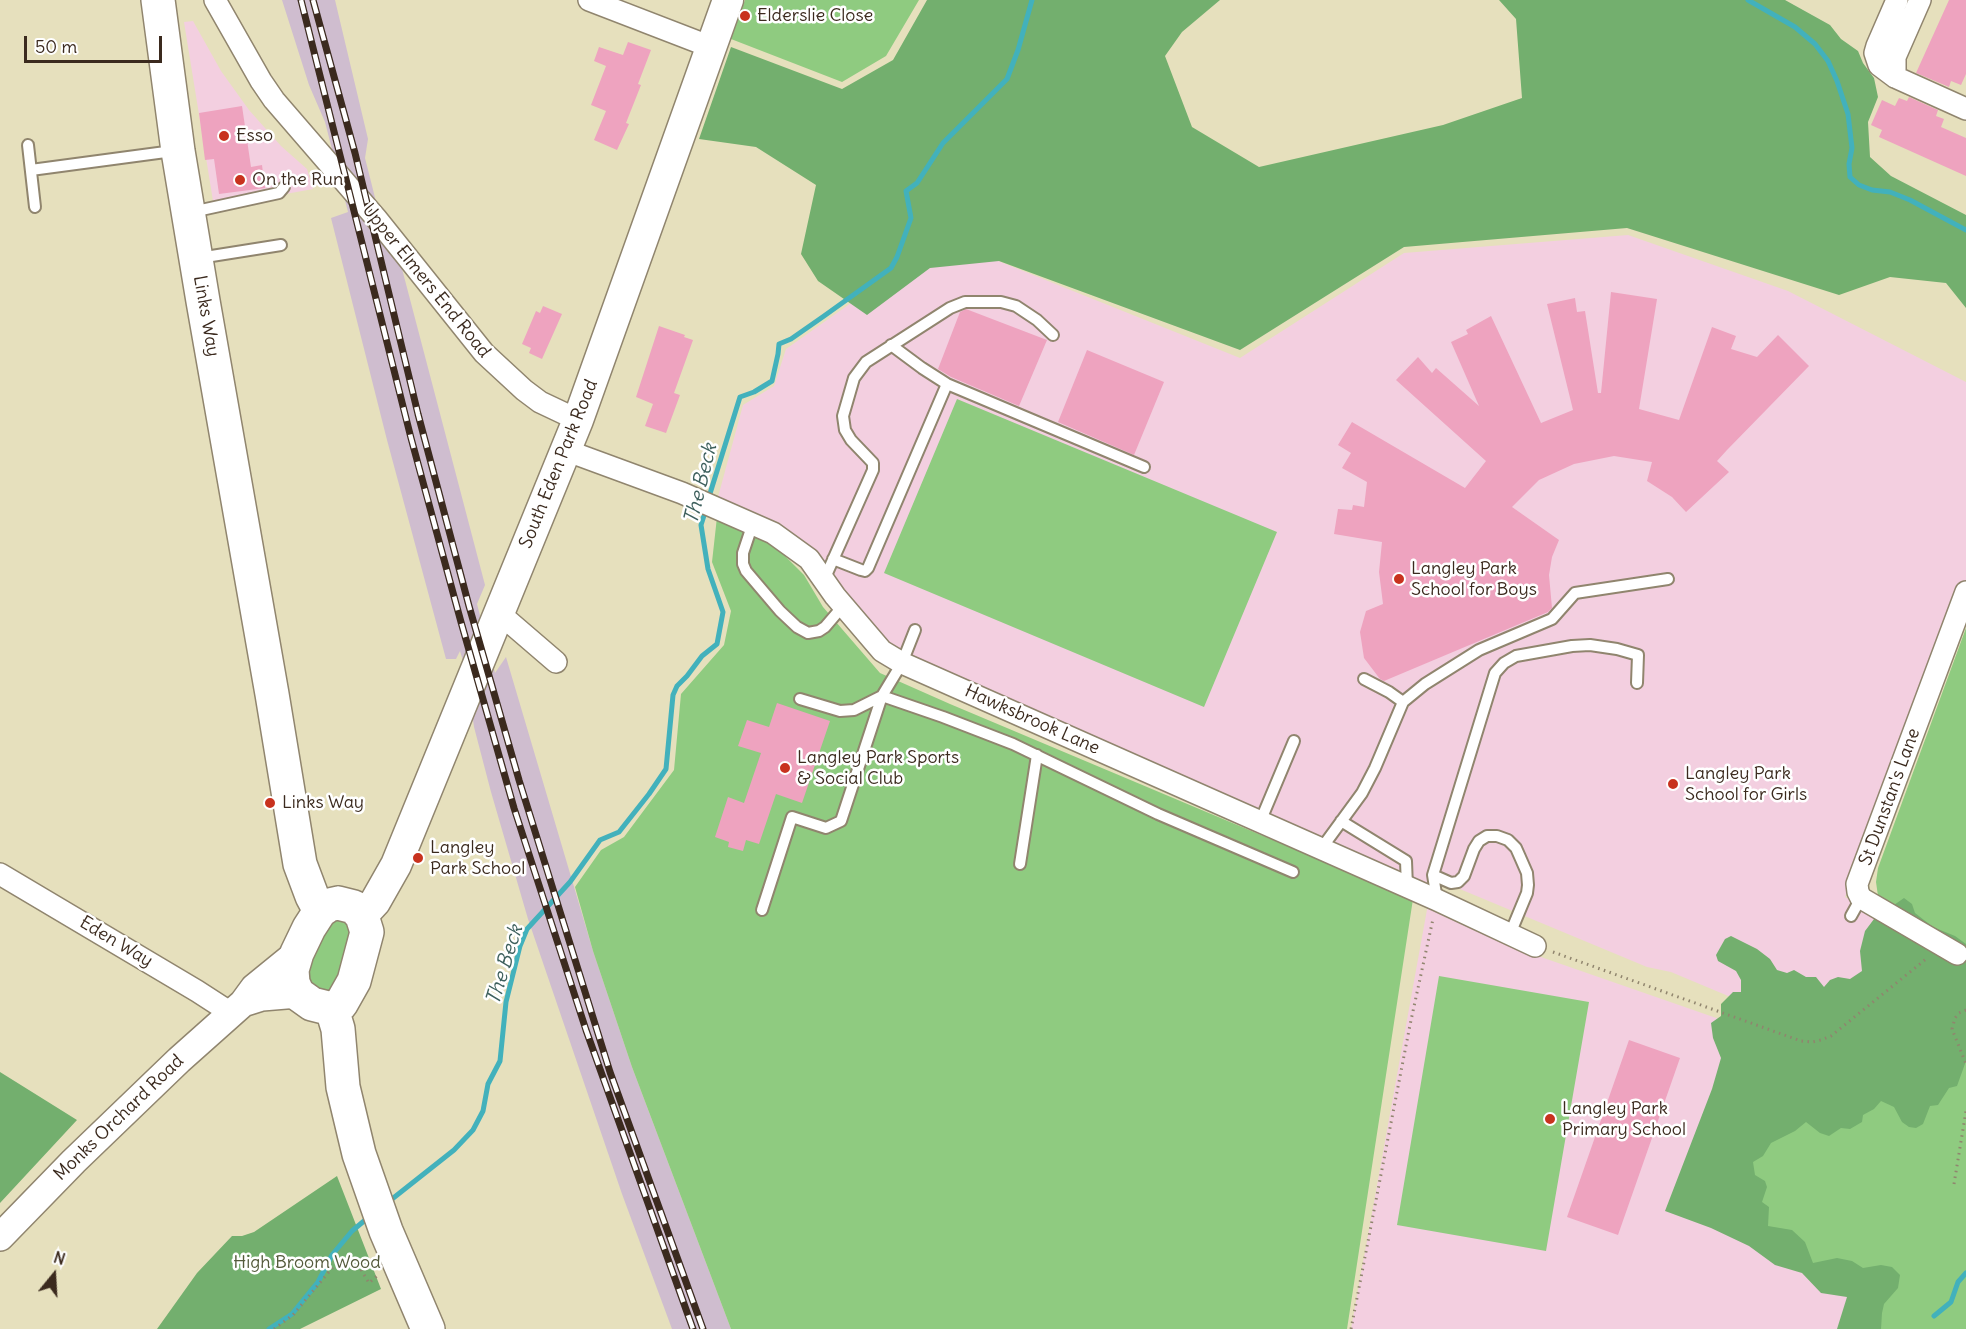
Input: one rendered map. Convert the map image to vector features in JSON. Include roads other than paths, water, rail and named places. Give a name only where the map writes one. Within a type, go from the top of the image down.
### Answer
[{"type":"main road","name":"Links Way","points":[[158,0],[178,151],[300,864],[312,896],[321,910]]},
{"type":"main road","name":"South Eden Park Road","points":[[362,916],[375,902],[396,865],[578,420],[728,0]]},
{"type":"main road","points":[[338,903],[354,908],[362,916],[367,932],[348,995],[333,1009],[312,1004],[298,993],[293,983],[292,970],[297,953],[321,910],[338,903]]},
{"type":"main road","points":[[333,1009],[338,1029],[343,1087],[349,1118],[371,1190],[391,1244],[428,1329]]},
{"type":"street","name":"Upper Elmers End Road","points":[[215,0],[261,81],[294,126],[376,218],[484,353],[505,374],[540,402],[578,420]]},
{"type":"street","points":[[589,0],[711,47]]},
{"type":"street","points":[[1897,0],[1875,53],[1879,65],[1895,77],[1966,109]]},
{"type":"street","points":[[1895,77],[1895,57],[1920,0]]},
{"type":"street","name":"Hawksbrook Lane","points":[[566,450],[682,493],[773,532],[809,559],[843,606],[882,651],[902,663],[1437,900],[1535,946]]},
{"type":"street","name":"St Dunstan's Lane","points":[[1962,960],[1856,907],[1857,884],[1966,592]]},
{"type":"street","points":[[499,613],[556,662]]},
{"type":"street","name":"Eden Way","points":[[0,874],[197,991],[237,1008]]},
{"type":"street","name":"Monks Orchard Road","points":[[0,1237],[74,1161],[237,1008],[254,988],[297,953]]},
{"type":"street","name":"Monks Orchard Road","points":[[237,1008],[262,997],[298,993]]},
{"type":"lane","points":[[28,145],[35,207]]},
{"type":"lane","points":[[31,170],[178,151]]},
{"type":"lane","points":[[189,212],[279,193],[284,187]]},
{"type":"lane","points":[[196,259],[281,245]]},
{"type":"lane","points":[[824,580],[873,470],[873,463],[851,440],[845,430],[843,416],[854,378],[866,362],[950,308],[965,302],[1002,302],[1016,306],[1053,335]]},
{"type":"lane","points":[[891,345],[947,384],[1144,466]]},
{"type":"lane","points":[[833,559],[861,570],[865,571],[868,568],[947,384]]},
{"type":"lane","points":[[753,524],[743,553],[743,564],[746,571],[780,611],[797,627],[808,633],[819,631],[843,606]]},
{"type":"lane","points":[[1321,849],[1362,793],[1403,702],[1425,684],[1479,650],[1552,619],[1575,593],[1668,579]]},
{"type":"lane","points":[[762,910],[792,817],[826,828],[841,821],[882,696],[902,663],[915,630]]},
{"type":"lane","points":[[1437,900],[1433,875],[1495,673],[1504,663],[1516,656],[1590,645],[1638,655],[1637,682]]},
{"type":"lane","points":[[1364,679],[1403,702]]},
{"type":"lane","points":[[800,699],[840,711],[854,710],[882,696],[943,717],[1013,744],[1158,814],[1293,872]]},
{"type":"lane","points":[[1260,822],[1294,741]]},
{"type":"lane","points":[[1020,864],[1037,755]]},
{"type":"lane","points":[[1341,821],[1406,861],[1407,887]]},
{"type":"lane","points":[[1433,875],[1451,883],[1458,882],[1464,876],[1479,841],[1487,836],[1497,836],[1508,840],[1516,848],[1527,873],[1528,885],[1527,893],[1510,934]]},
{"type":"waterway","name":"The Beck","points":[[708,500],[740,397],[772,381],[779,344],[791,339],[891,268],[911,218],[906,191],[917,183],[943,143],[1007,79],[1032,0]]},
{"type":"waterway","points":[[1748,0],[1795,27],[1815,44],[1828,61],[1848,114],[1852,148],[1849,164],[1850,177],[1859,185],[1872,190],[1890,192],[1910,200],[1966,230]]},
{"type":"waterway","name":"The Beck","points":[[387,1203],[454,1150],[473,1130],[483,1111],[488,1084],[500,1061],[506,1002],[520,946],[527,929],[570,882],[600,840],[619,832],[666,769],[673,695],[677,686],[702,656],[717,644],[723,612],[708,569],[701,525],[706,509]]},
{"type":"waterway","name":"The Beck","points":[[269,1329],[292,1314],[318,1282],[332,1255],[352,1231],[370,1216]]},
{"type":"waterway","points":[[1934,1316],[1951,1302],[1958,1282],[1966,1273]]},
{"type":"railway","points":[[301,0],[411,438],[514,808],[586,1030],[693,1329]]},
{"type":"railway","points":[[313,0],[355,153],[418,414],[469,606],[519,780],[610,1072],[703,1329]]},
{"type":"place","name":"Elderslie Close","points":[[745,16]]},
{"type":"place","name":"Esso","points":[[224,136]]},
{"type":"place","name":"On the Run","points":[[240,180]]},
{"type":"place","name":"Langley Park School for Boys","points":[[1399,579]]},
{"type":"place","name":"Langley Park Sports & Social Club","points":[[785,768]]},
{"type":"place","name":"Langley Park School for Girls","points":[[1673,784]]},
{"type":"place","name":"Links Way","points":[[270,803]]},
{"type":"place","name":"Langley Park School","points":[[418,858]]},
{"type":"place","name":"Langley Park Primary School","points":[[1550,1119]]},
{"type":"park label","name":"High Broom Wood","points":[[307,1263]]}]
